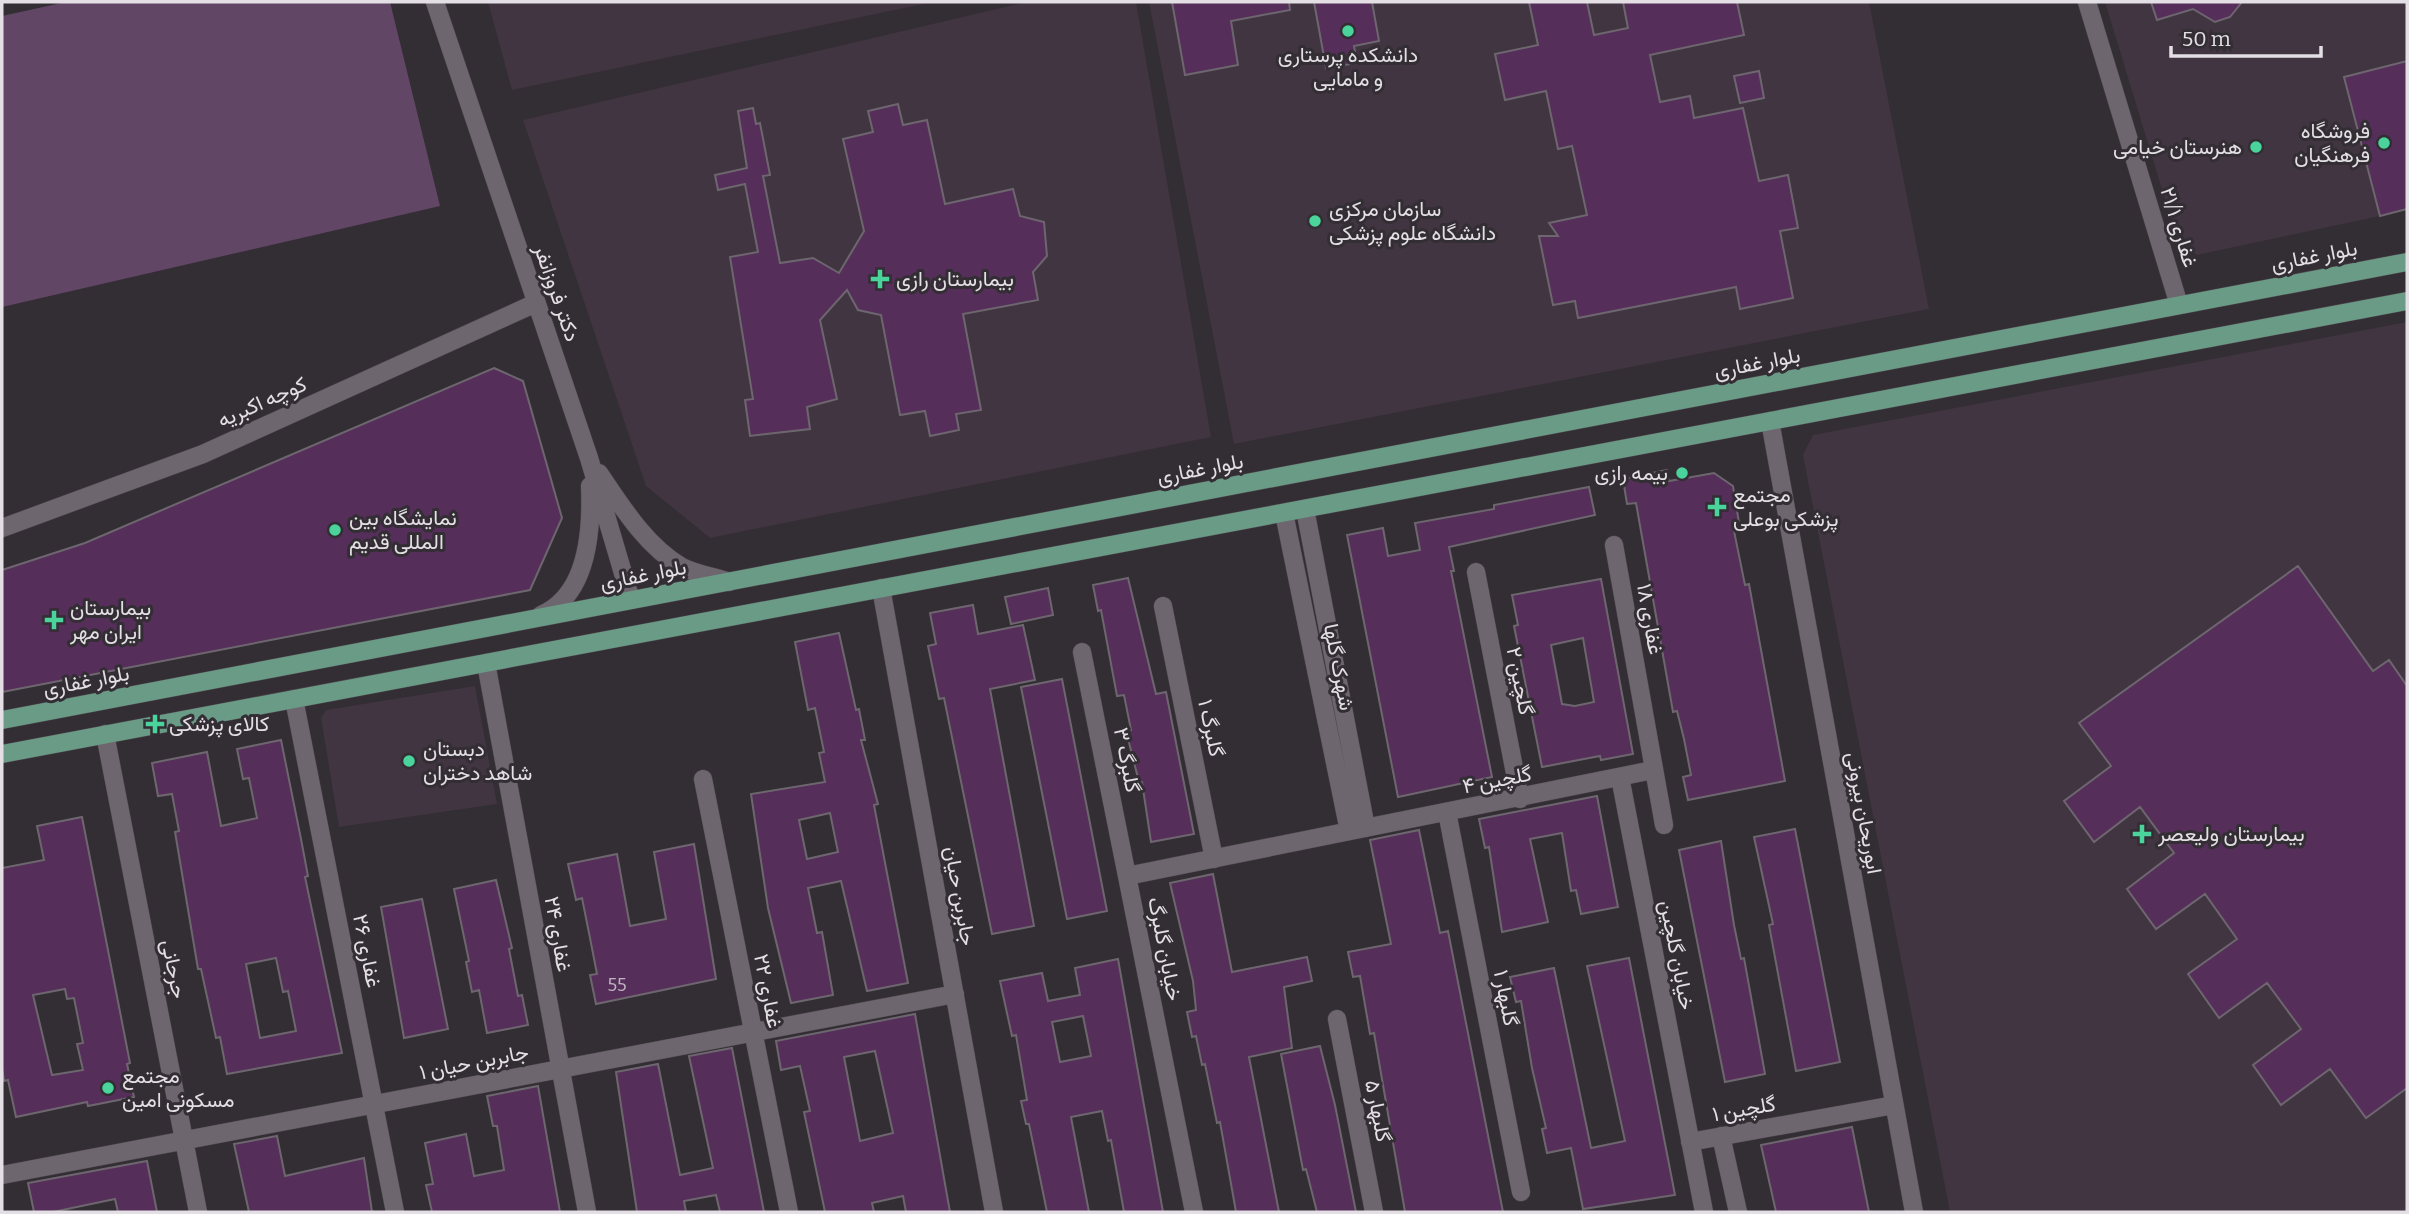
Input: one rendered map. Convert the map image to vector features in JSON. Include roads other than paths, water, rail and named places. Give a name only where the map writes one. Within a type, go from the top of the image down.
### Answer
[{"type":"main road","name":"بلوار غفاری","points":[[2,720],[2407,262]]},
{"type":"main road","points":[[2,754],[2407,301]]},
{"type":"street","name":"دکتر فروزانفر","points":[[435,2],[589,458],[631,600]]},
{"type":"street","name":"غفاری ۲۱/۱","points":[[2087,2],[2179,305]]},
{"type":"street","name":"کوچه اکبریه","points":[[2,528],[203,454],[536,303]]},
{"type":"street","name":"ابوریحان بیرونی","points":[[1770,421],[1913,1212]]},
{"type":"street","points":[[589,458],[629,517],[660,549],[683,568],[730,582]]},
{"type":"street","points":[[529,620],[558,608],[576,580],[588,547],[591,512],[589,458]]},
{"type":"street","name":"شهرک گلها","points":[[1305,509],[1357,829]]},
{"type":"street","name":"شهرک گلها","points":[[1284,513],[1357,829]]},
{"type":"street","name":"غفاری ۱۸","points":[[1614,545],[1653,770]]},
{"type":"street","name":"گلچین ۲","points":[[1476,572],[1520,799]]},
{"type":"street","name":"جابربن حیان","points":[[881,589],[994,1212]]},
{"type":"street","name":"گلبرگ ۱","points":[[1163,606],[1214,859]]},
{"type":"street","name":"گلبرگ ۳","points":[[1082,652],[1127,876]]},
{"type":"street","name":"غفاری ۲۴","points":[[486,663],[587,1212]]},
{"type":"street","name":"غفاری ۲۶","points":[[294,699],[395,1212]]},
{"type":"street","name":"جرجانی","points":[[106,734],[198,1212]]},
{"type":"street","points":[[1653,770],[1664,825]]},
{"type":"street","name":"گلچین ۴","points":[[1357,829],[1520,799],[1653,770]]},
{"type":"street","name":"خیابان گلچین","points":[[1620,777],[1704,1212]]},
{"type":"street","name":"غفاری ۲۲","points":[[703,779],[789,1212]]},
{"type":"street","name":"گلبهار ۱","points":[[1447,812],[1521,1192]]},
{"type":"street","name":"خیابان گلبرگ","points":[[1194,1212],[1127,876],[1357,829]]},
{"type":"street","name":"جابربن حیان ۱","points":[[2,1175],[955,994]]},
{"type":"street","name":"گلبهار ۵","points":[[1337,1019],[1374,1212]]},
{"type":"street","name":"گلچین ۱","points":[[1690,1142],[1894,1105]]},
{"type":"street","points":[[1721,1136],[1738,1212]]},
{"type":"place","name":"دانشکده پرستاری و مامایی","points":[[1348,31]]},
{"type":"place","name":"فروشگاه فرهنگیان","points":[[2384,143]]},
{"type":"place","name":"هنرستان خیامی","points":[[2256,147]]},
{"type":"place","name":"سازمان مرکزی دانشگاه علوم پزشکی","points":[[1315,221]]},
{"type":"place","name":"بیمارستان رازی","points":[[880,279]]},
{"type":"place","name":"بیمه رازی","points":[[1682,473]]},
{"type":"place","name":"مجتمع پزشکی بوعلی","points":[[1717,507]]},
{"type":"place","name":"نمایشگاه بین المللی قدیم","points":[[335,530]]},
{"type":"place","name":"بیمارستان ایران مهر","points":[[54,620]]},
{"type":"place","name":"کالای پزشکی","points":[[155,724]]},
{"type":"place","name":"دبستان شاهد دختران","points":[[409,761]]},
{"type":"place","name":"بیمارستان ولیعصر","points":[[2142,834]]},
{"type":"place","name":"مجتمع مسکونی امین","points":[[108,1088]]}]
